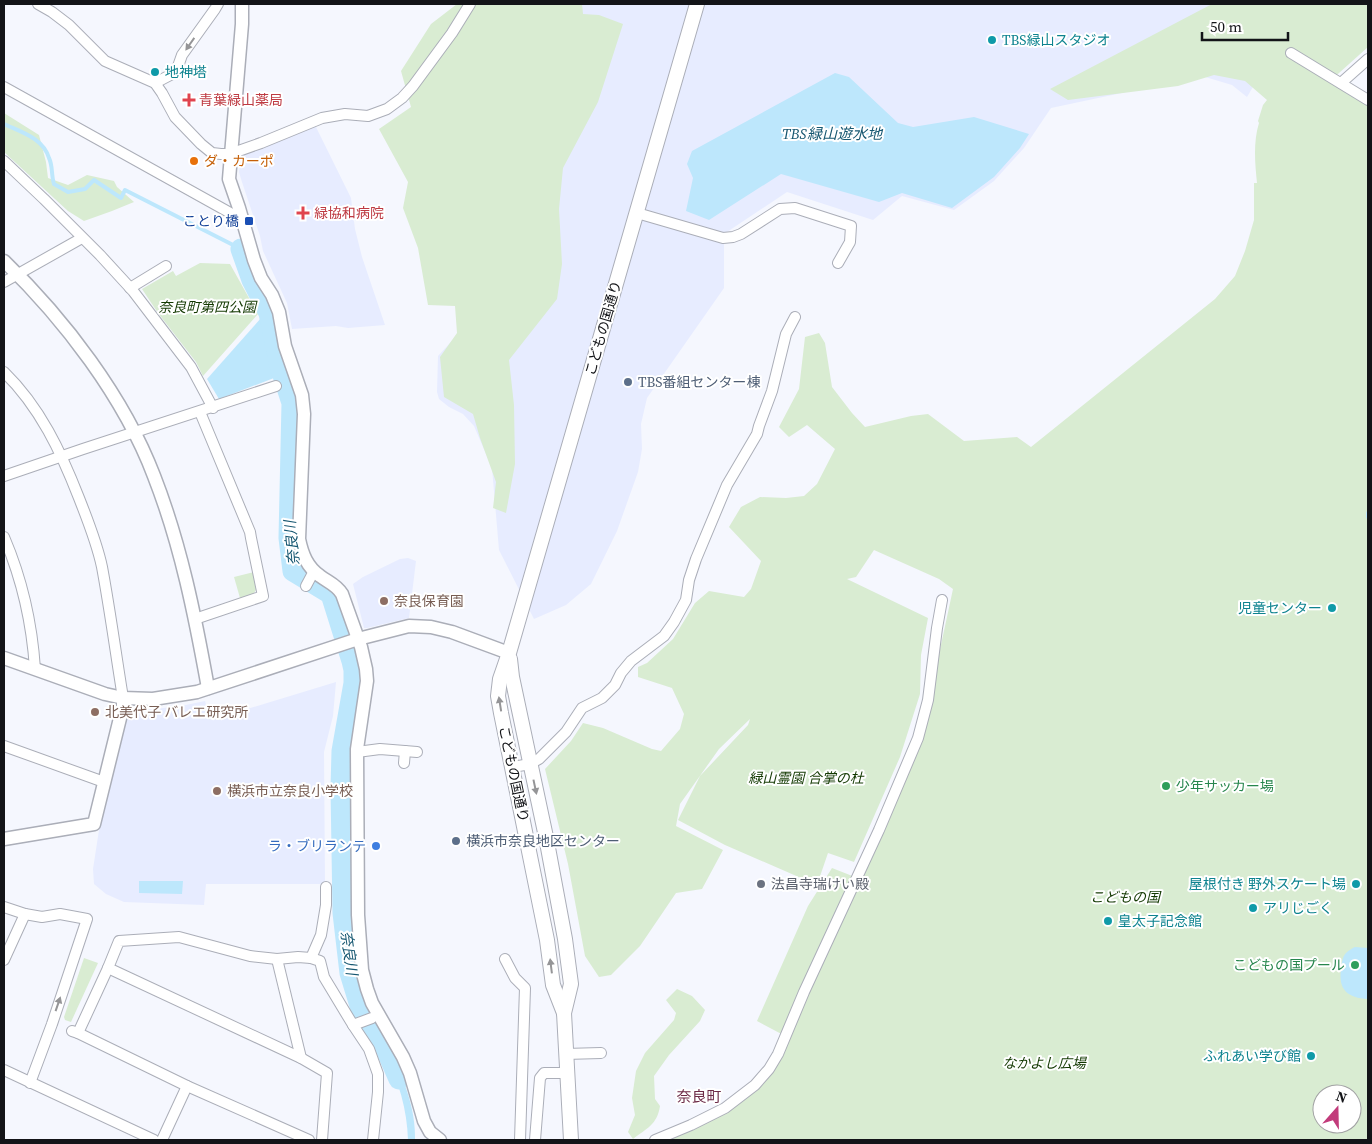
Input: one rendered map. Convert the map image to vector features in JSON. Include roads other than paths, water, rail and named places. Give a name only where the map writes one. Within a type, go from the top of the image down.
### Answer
[{"type":"main road","name":"こどもの国通り","points":[[564,1013],[553,985],[547,940],[498,696],[500,680],[697,4]]},
{"type":"main road","name":"こどもの国通り","points":[[509,653],[512,677],[565,939],[571,984],[564,1013],[571,1140]]},
{"type":"street","points":[[38,4],[69,25],[105,61],[155,84],[175,118],[200,144],[212,152],[221,154],[230,154],[322,118],[345,114],[368,116],[387,109],[402,98],[413,86],[452,33],[470,4]]},
{"type":"street","points":[[155,84],[176,72],[182,55],[218,4]]},
{"type":"street","points":[[242,4],[229,179],[261,278],[272,295],[279,312],[285,346],[302,395],[304,414],[299,539],[302,553],[313,574],[339,588],[364,658],[366,681],[357,752],[358,922],[362,970],[366,989],[372,1003],[410,1073],[424,1122],[430,1132],[440,1140]]},
{"type":"street","points":[[1291,53],[1368,100]]},
{"type":"street","points":[[1341,83],[1368,59]]},
{"type":"street","points":[[4,87],[242,220]]},
{"type":"street","points":[[4,161],[100,255],[130,288],[191,367],[213,408]]},
{"type":"street","points":[[637,213],[723,238],[741,234],[780,209],[795,208],[851,226],[850,242],[838,263]]},
{"type":"street","points":[[4,282],[82,238]]},
{"type":"street","points":[[4,260],[74,338],[112,393],[134,433],[154,475],[180,554],[208,688]]},
{"type":"street","points":[[130,288],[166,266]]},
{"type":"street","points":[[513,767],[530,764],[539,760],[566,732],[582,708],[602,698],[615,685],[631,661],[664,636],[674,622],[686,600],[689,580],[696,559],[727,485],[757,434],[772,391],[786,334],[794,317]]},
{"type":"street","points":[[4,372],[16,384],[45,425],[62,456],[88,521],[102,566],[123,698],[123,706],[94,824],[4,839]]},
{"type":"street","points":[[4,476],[276,386]]},
{"type":"street","points":[[195,619],[263,596],[250,532],[200,412]]},
{"type":"street","points":[[4,537],[22,586],[35,669]]},
{"type":"street","points":[[306,586],[313,574]]},
{"type":"street","points":[[655,1140],[725,1108],[755,1085],[769,1069],[778,1054],[804,992],[879,830],[918,738],[928,700],[942,600]]},
{"type":"street","points":[[4,658],[105,694],[123,698],[153,699],[208,688],[401,627],[431,627],[452,632],[509,653]]},
{"type":"street","points":[[4,746],[104,782]]},
{"type":"street","points":[[357,752],[380,749],[417,752]]},
{"type":"street","points":[[404,764],[405,751]]},
{"type":"street","points":[[311,958],[321,935],[326,905],[326,888]]},
{"type":"street","points":[[4,907],[42,917],[60,914],[87,920],[56,1025],[30,1083]]},
{"type":"street","points":[[4,960],[25,914]]},
{"type":"street","points":[[309,1140],[187,1086],[75,1032],[108,968],[119,941],[179,937],[250,956],[277,959],[298,957],[320,961],[324,977],[356,1024],[369,1049],[378,1074],[373,1140]]},
{"type":"street","points":[[277,959],[301,1058]]},
{"type":"street","points":[[505,959],[515,978],[525,988],[520,1140]]},
{"type":"street","points":[[108,968],[301,1058],[327,1073],[322,1140]]},
{"type":"street","points":[[356,1024],[372,1018]]},
{"type":"street","points":[[566,1054],[601,1053]]},
{"type":"street","points":[[4,1070],[154,1140]]},
{"type":"street","points":[[535,1140],[540,1078],[544,1073],[566,1073]]},
{"type":"street","points":[[162,1140],[187,1086]]},
{"type":"water","name":"TBS緑山遊水地","points":[[835,73],[849,77],[898,123],[913,127],[974,117],[1029,134],[1020,148],[994,177],[952,208],[902,193],[879,202],[781,174],[709,220],[686,211],[693,178],[687,164],[692,151]]},
{"type":"water","points":[[261,318],[274,378],[219,399],[207,379]]},
{"type":"water","points":[[139,881],[183,881],[182,894],[139,893]]},
{"type":"water","name":"こどもの国プール","points":[[1355,947],[1368,948],[1368,999],[1350,995],[1341,982],[1343,958],[1348,951]]},
{"type":"water","points":[[390,1052],[408,1094],[415,1129],[415,1140],[408,1140],[401,1095],[384,1053]]},
{"type":"waterway","name":"奈良川","points":[[4,124],[31,136],[42,145],[52,167],[54,184],[68,192],[85,189],[94,180],[121,198],[125,190],[241,249]]},
{"type":"waterway","name":"奈良川","points":[[241,249],[252,280],[269,313],[280,366],[292,403],[289,538],[293,571],[331,594],[354,670],[354,683],[342,751],[343,913],[350,973],[361,1009],[389,1056],[399,1079]]},
{"type":"place","name":"TBS緑山スタジオ","points":[[992,40]]},
{"type":"place","name":"地神塔","points":[[155,72]]},
{"type":"place","name":"青葉緑山薬局","points":[[189,100]]},
{"type":"place","name":"ダ・カーポ","points":[[194,161]]},
{"type":"place","name":"緑協和病院","points":[[303,213]]},
{"type":"place","name":"ことり橋","points":[[249,221]]},
{"type":"place","name":"TBS番組センター棟","points":[[628,382]]},
{"type":"place","name":"奈良保育園","points":[[384,601]]},
{"type":"place","name":"児童センター","points":[[1332,608]]},
{"type":"place","name":"北美代子 バレエ研究所","points":[[95,712]]},
{"type":"place","name":"少年サッカー場","points":[[1166,786]]},
{"type":"place","name":"横浜市立奈良小学校","points":[[217,791]]},
{"type":"place","name":"横浜市奈良地区センター","points":[[456,841]]},
{"type":"place","name":"ラ・ブリランテ","points":[[376,846]]},
{"type":"place","name":"法昌寺瑞けい殿","points":[[761,884]]},
{"type":"place","name":"屋根付き 野外スケート場","points":[[1356,884]]},
{"type":"place","name":"アリじごく","points":[[1253,908]]},
{"type":"place","name":"皇太子記念館","points":[[1108,921]]},
{"type":"place","name":"こどもの国プール","points":[[1355,965]]},
{"type":"place","name":"ふれあい学び館","points":[[1311,1056]]},
{"type":"district","name":"奈良町","points":[[699,1097]]},
{"type":"park label","name":"奈良町第四公園","points":[[207,307]]},
{"type":"park label","name":"緑山霊園 合掌の杜","points":[[806,778]]},
{"type":"park label","name":"こどもの国","points":[[1125,897]]},
{"type":"park label","name":"なかよし広場","points":[[1044,1063]]}]
